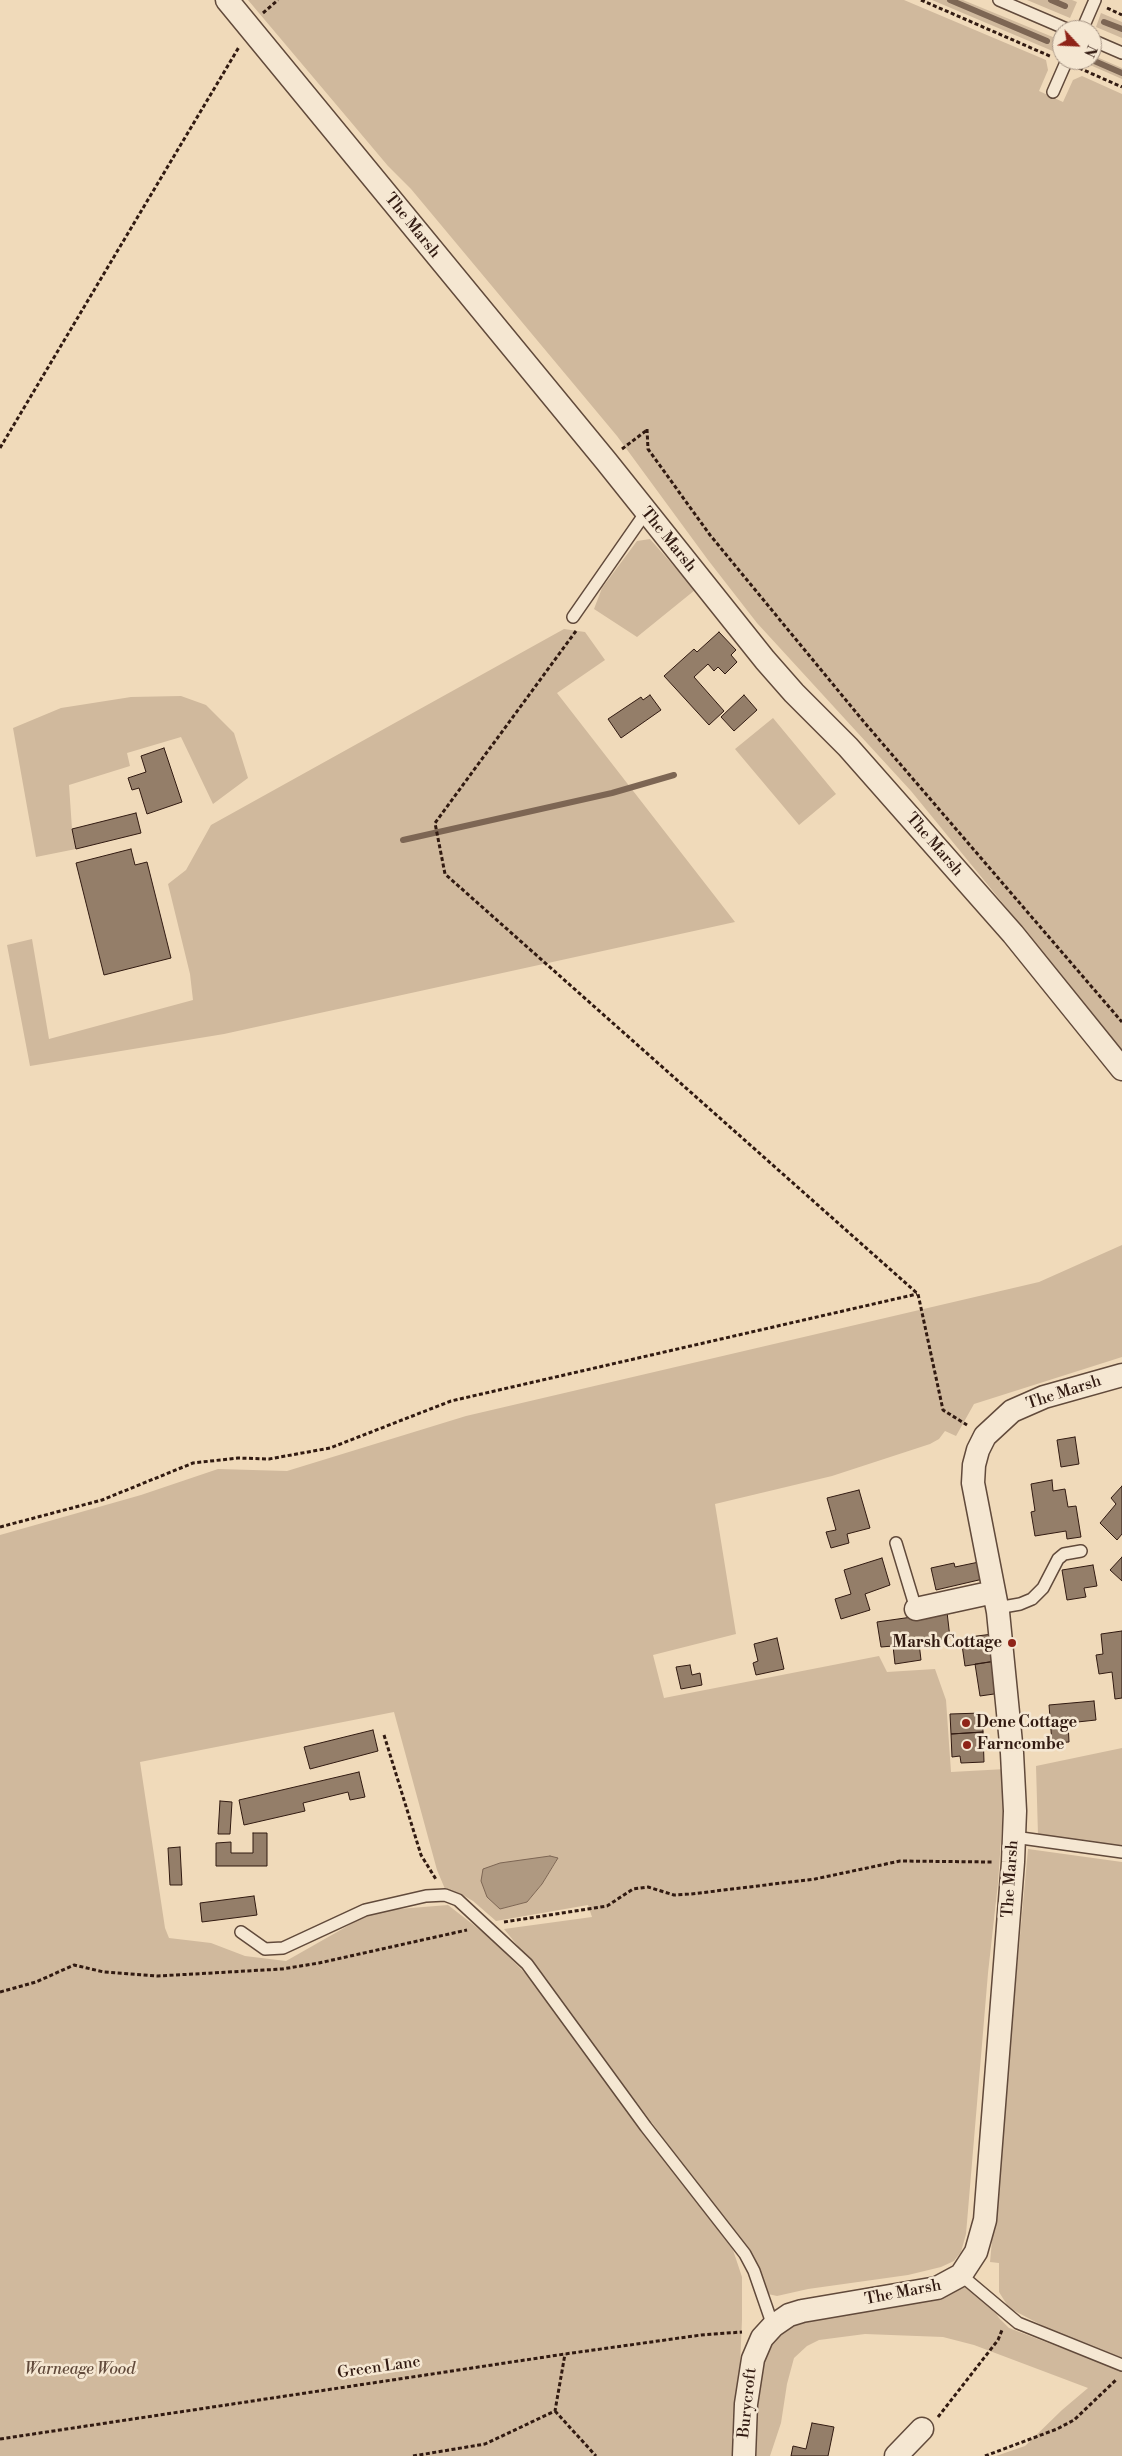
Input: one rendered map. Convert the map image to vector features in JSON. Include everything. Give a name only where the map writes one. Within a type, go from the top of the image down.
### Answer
[{"type":"street","name":"The Marsh","points":[[227,0],[606,461],[771,667],[848,747],[1013,934],[1122,1069]]},
{"type":"street","name":"The Marsh","points":[[767,2332],[789,2315],[937,2288],[961,2275],[976,2252],[985,2220],[1014,1838],[1012,1761],[996,1600],[974,1483],[974,1465],[978,1450],[985,1436],[1002,1419],[1023,1406],[1122,1375]]},
{"type":"street","points":[[916,1609],[996,1600]]},
{"type":"street","name":"Burycroft","points":[[744,2456],[749,2380],[753,2359],[767,2332]]},
{"type":"street","points":[[896,2456],[922,2429]]},
{"type":"lane","points":[[999,0],[1052,23]]},
{"type":"lane","points":[[1086,20],[1095,0]]},
{"type":"lane","points":[[1102,44],[1122,53]]},
{"type":"lane","points":[[1053,92],[1063,70]]},
{"type":"lane","points":[[573,616],[646,512]]},
{"type":"lane","points":[[896,1543],[916,1609]]},
{"type":"lane","points":[[996,1600],[1020,1604],[1032,1599],[1043,1588],[1058,1559],[1064,1554],[1081,1550]]},
{"type":"lane","points":[[1014,1838],[1122,1852]]},
{"type":"lane","points":[[241,1932],[265,1949],[282,1948],[365,1910],[409,1899],[445,1895],[458,1900],[527,1964],[646,2127],[745,2254],[754,2271],[767,2332]]},
{"type":"lane","points":[[961,2275],[1008,2316],[1029,2328],[1122,2365]]},
{"type":"path","points":[[0,448],[251,28],[260,16],[278,0]]},
{"type":"path","points":[[921,0],[1052,56]]},
{"type":"path","points":[[1085,70],[1122,87]]},
{"type":"path","points":[[606,461],[647,429],[648,449],[710,535],[864,722],[1122,1022]]},
{"type":"path","points":[[573,616],[577,629],[435,823],[445,874],[918,1294],[943,1410],[985,1436]]},
{"type":"path","points":[[0,1527],[102,1500],[193,1463],[238,1458],[269,1459],[330,1448],[451,1401],[918,1294]]},
{"type":"path","points":[[384,1736],[421,1855],[445,1895]]},
{"type":"path","points":[[922,2429],[935,2421],[998,2340],[1008,2316]]},
{"type":"path","name":"Green Lane","points":[[0,2439],[700,2335],[767,2332]]},
{"type":"path","points":[[555,2411],[565,2354]]},
{"type":"path","points":[[985,2456],[1058,2429],[1074,2420],[1100,2398],[1122,2373]]},
{"type":"path","points":[[413,2456],[485,2444],[555,2411]]},
{"type":"path","points":[[555,2411],[596,2456]]},
{"type":"green space","points":[[248,0],[904,0],[1046,60],[1048,70],[1039,91],[1063,102],[1073,80],[1082,76],[1122,94],[1122,1049],[911,791],[757,623],[617,436],[411,189],[388,166]]},
{"type":"green space","points":[[932,0],[963,0],[1052,37],[1052,51]]},
{"type":"green space","points":[[1027,0],[1072,0],[1077,2],[1070,18]]},
{"type":"green space","points":[[1101,13],[1122,22],[1122,38],[1102,30],[1102,20],[1098,20]]},
{"type":"green space","points":[[1102,59],[1122,68],[1122,79],[1102,70]]},
{"type":"green space","points":[[650,539],[695,590],[637,637],[594,609],[602,588],[637,541]]},
{"type":"green space","points":[[564,629],[585,632],[605,660],[557,693],[735,922],[224,1034],[30,1066],[7,945],[32,939],[49,1039],[193,1000],[190,974],[168,884],[186,870],[211,825]]},
{"type":"green space","points":[[181,696],[206,705],[234,733],[248,778],[213,804],[181,737],[127,753],[130,766],[69,785],[72,829],[76,849],[36,857],[13,728],[61,708],[131,697]]},
{"type":"green space","points":[[773,718],[836,794],[799,825],[735,749]]},
{"type":"green space","name":"Warneage Wood","points":[[1122,1245],[1122,1357],[974,1404],[956,1436],[945,1431],[939,1439],[930,1444],[832,1476],[715,1504],[736,1634],[653,1655],[664,1698],[879,1656],[887,1672],[935,1669],[946,1700],[951,1772],[1006,1769],[998,1883],[988,1973],[966,2234],[961,2252],[954,2261],[941,2267],[908,2275],[808,2289],[777,2296],[768,2294],[754,2260],[548,1983],[504,1929],[592,1917],[588,1905],[496,1921],[473,1901],[461,1894],[445,1889],[437,1870],[394,1712],[140,1762],[165,1928],[169,1938],[211,1943],[245,1956],[286,1961],[374,1911],[448,1905],[489,1937],[528,1976],[585,2055],[733,2250],[742,2277],[736,2456],[0,2456],[0,1535],[141,1495],[218,1469],[287,1471],[466,1416],[1039,1282]],"holes":[[[558,1859],[542,1884],[527,1902],[500,1909]]]},
{"type":"green space","points":[[1122,1748],[1122,1846],[1038,1835],[1036,1766]]},
{"type":"green space","points":[[1028,1849],[1122,1862],[1122,2358],[1049,2329],[1009,2308],[999,2292],[999,2263],[990,2262]]},
{"type":"green space","points":[[965,2287],[989,2302],[999,2318],[1009,2328],[1122,2371],[1122,2456],[996,2456],[1025,2446],[1088,2388],[974,2345],[943,2337],[865,2334],[819,2340],[807,2346],[794,2358],[787,2384],[781,2423],[770,2456],[752,2456],[757,2399],[764,2362],[772,2345],[782,2333],[798,2323],[910,2304]]},
{"type":"shaded area","points":[[550,1856],[558,1858],[542,1884],[527,1902],[500,1909],[487,1897],[481,1881],[483,1869],[500,1863]]},
{"type":"building","points":[[719,632],[736,650],[731,655],[737,662],[725,674],[718,667],[714,671],[708,664],[694,677],[724,711],[709,725],[664,676],[694,649],[697,652]]},
{"type":"building","points":[[650,695],[661,710],[621,738],[608,719],[641,697],[643,700]]},
{"type":"building","points":[[744,695],[757,710],[734,731],[721,717]]},
{"type":"building","points":[[164,748],[182,802],[147,814],[139,788],[132,790],[128,778],[146,772],[141,756]]},
{"type":"building","points":[[136,813],[141,833],[76,849],[72,829]]},
{"type":"building","points":[[131,849],[135,865],[147,862],[171,958],[104,975],[76,863]]},
{"type":"building","points":[[1075,1437],[1079,1464],[1061,1467],[1057,1440]]},
{"type":"building","points":[[1052,1480],[1053,1491],[1065,1489],[1068,1507],[1076,1506],[1081,1537],[1067,1539],[1066,1531],[1035,1536],[1031,1512],[1035,1511],[1031,1484]]},
{"type":"building","points":[[1122,1486],[1122,1534],[1117,1540],[1100,1523],[1116,1504],[1111,1498]]},
{"type":"building","points":[[859,1490],[870,1528],[847,1534],[849,1543],[831,1548],[826,1532],[836,1530],[827,1498]]},
{"type":"building","points":[[1122,1557],[1122,1581],[1110,1570]]},
{"type":"building","points":[[882,1558],[890,1585],[865,1594],[870,1610],[841,1619],[835,1599],[851,1594],[844,1570]]},
{"type":"building","points":[[979,1562],[983,1579],[936,1590],[931,1568],[954,1563],[955,1567]]},
{"type":"building","points":[[1093,1565],[1097,1586],[1084,1588],[1086,1597],[1067,1600],[1062,1570]]},
{"type":"building","points":[[947,1612],[950,1638],[919,1643],[921,1660],[895,1664],[893,1646],[881,1647],[877,1622]]},
{"type":"building","points":[[1122,1631],[1122,1698],[1115,1699],[1112,1672],[1099,1674],[1096,1655],[1103,1654],[1101,1634]]},
{"type":"building","points":[[993,1634],[996,1661],[965,1666],[961,1638]]},
{"type":"building","points":[[777,1638],[784,1669],[756,1675],[753,1663],[758,1661],[754,1644]]},
{"type":"building","points":[[996,1661],[1001,1693],[980,1696],[975,1664]]},
{"type":"building","points":[[690,1665],[692,1675],[700,1673],[702,1685],[681,1689],[676,1667]]},
{"type":"building","points":[[1094,1701],[1096,1720],[1068,1723],[1069,1742],[1052,1743],[1049,1705]]},
{"type":"building","name":"Dene Cottage","points":[[982,1713],[983,1732],[951,1734],[950,1714]]},
{"type":"building","points":[[373,1730],[378,1751],[310,1769],[304,1747]]},
{"type":"building","name":"Farncombe","points":[[983,1732],[984,1762],[961,1763],[960,1756],[952,1757],[951,1734]]},
{"type":"building","points":[[359,1772],[365,1797],[350,1800],[348,1792],[303,1803],[305,1811],[244,1825],[239,1800]]},
{"type":"building","points":[[220,1801],[232,1802],[230,1834],[218,1834]]},
{"type":"building","points":[[253,1833],[267,1833],[267,1866],[216,1866],[216,1843],[231,1842],[231,1853],[253,1853]]},
{"type":"building","points":[[180,1847],[182,1885],[170,1885],[168,1848]]},
{"type":"building","points":[[254,1896],[257,1915],[202,1922],[200,1903]]},
{"type":"building","points":[[812,2423],[834,2427],[828,2456],[791,2456],[793,2446],[806,2449]]},
{"type":"waterway","points":[[950,0],[1047,41]]},
{"type":"waterway","points":[[1051,0],[1065,6]]},
{"type":"waterway","points":[[1104,22],[1122,29]]},
{"type":"waterway","points":[[1102,64],[1122,73]]},
{"type":"waterway","points":[[403,840],[612,793],[674,775]]},
{"type":"place","name":"Marsh Cottage","points":[[1012,1643]]},
{"type":"place","name":"Dene Cottage","points":[[966,1723]]},
{"type":"place","name":"Farncombe","points":[[967,1745]]}]
